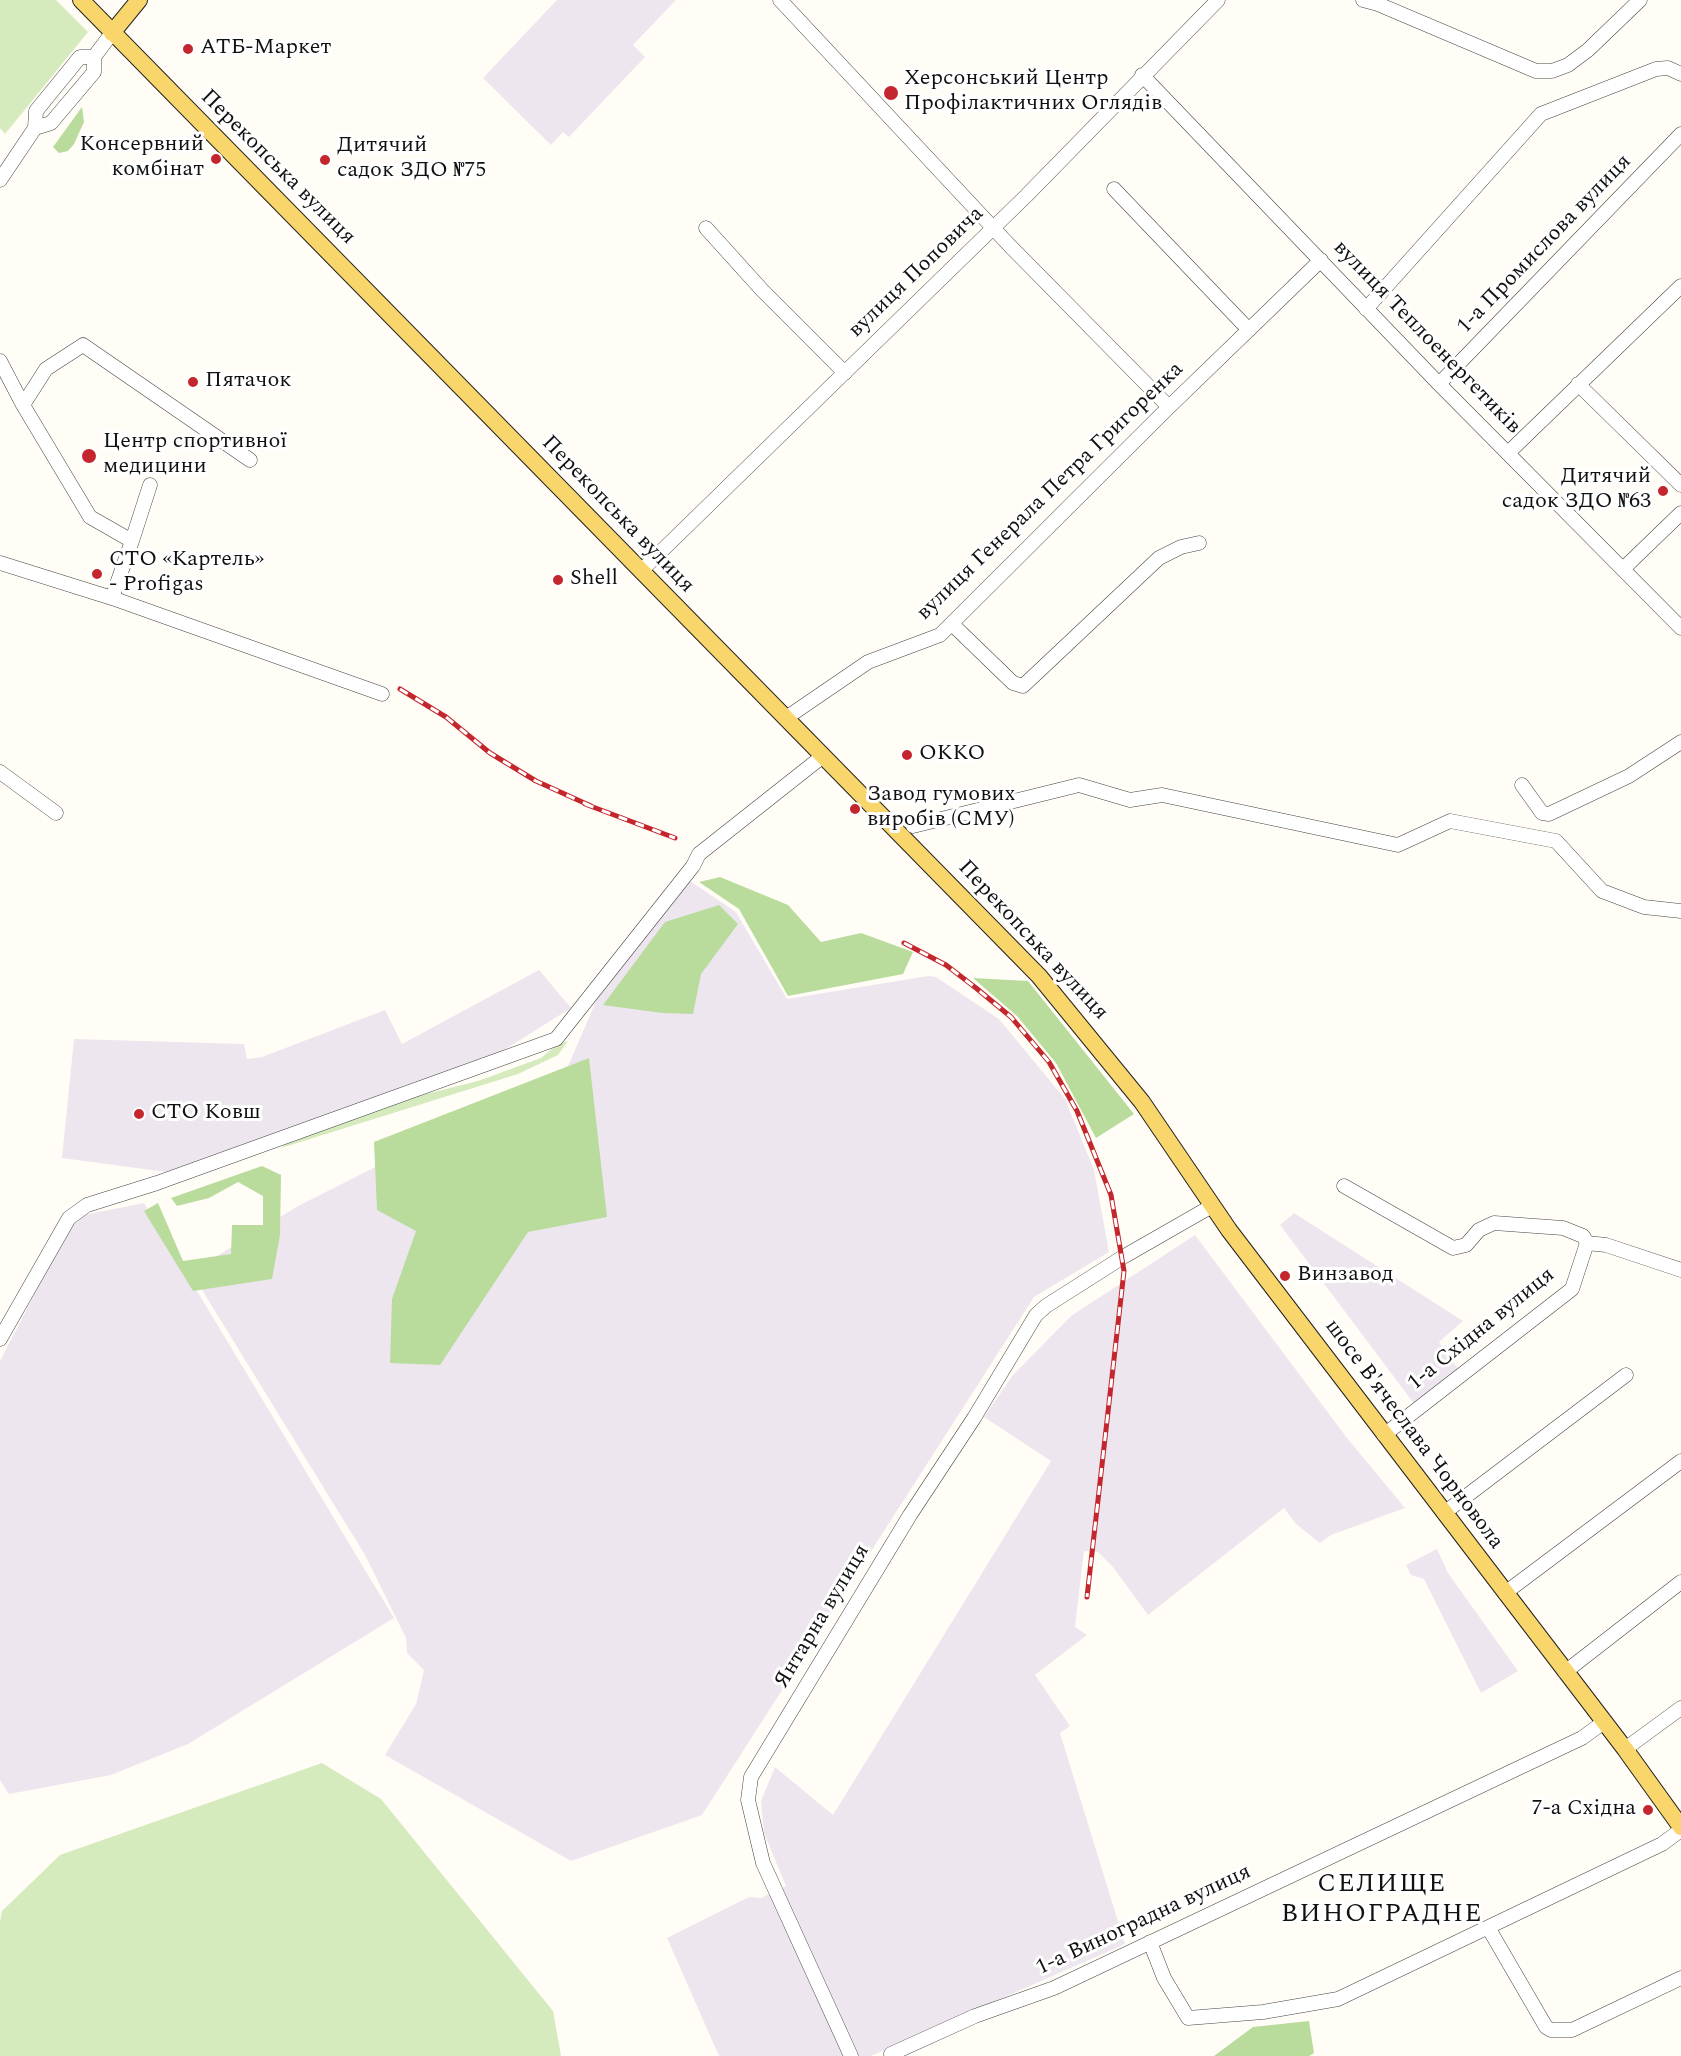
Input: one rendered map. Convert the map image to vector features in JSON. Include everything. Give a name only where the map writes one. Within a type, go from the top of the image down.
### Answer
[{"type":"main road","name":"Перекопська вулиця","points":[[81,0],[1039,976],[1114,1068]]},
{"type":"main road","points":[[112,33],[139,0]]},
{"type":"main road","name":"шосе В'ячеслава Чорновола","points":[[1114,1068],[1153,1116],[1212,1206],[1625,1749],[1681,1828]]},
{"type":"street","points":[[780,0],[994,226],[1010,246],[1168,407]]},
{"type":"street","name":"вулиця Поповича","points":[[641,571],[1060,162],[1142,75],[1218,0]]},
{"type":"street","points":[[1362,0],[1378,4],[1536,71],[1552,71],[1568,64],[1588,50],[1640,0]]},
{"type":"street","points":[[35,128],[51,123],[94,72],[94,57],[112,33]]},
{"type":"street","points":[[0,180],[35,128],[36,111],[80,57],[94,57]]},
{"type":"street","points":[[1366,309],[1540,114],[1656,69],[1668,68],[1681,74]]},
{"type":"street","name":"вулиця Теплоенергетиків","points":[[1142,75],[1366,309],[1681,628]]},
{"type":"street","name":"1-а Промислова вулиця","points":[[1440,384],[1681,134]]},
{"type":"street","points":[[1114,189],[1249,330]]},
{"type":"street","points":[[706,228],[762,290],[844,373]]},
{"type":"street","name":"вулиця Генерала Петра Григоренка","points":[[786,718],[868,662],[935,638],[952,624],[1168,407],[1321,260]]},
{"type":"street","points":[[1508,453],[1681,286]]},
{"type":"street","points":[[23,405],[46,369],[83,345],[250,460]]},
{"type":"street","points":[[0,361],[23,405],[90,516],[132,541]]},
{"type":"street","points":[[1578,384],[1681,485]]},
{"type":"street","points":[[112,598],[150,485]]},
{"type":"street","points":[[1623,569],[1681,513]]},
{"type":"street","points":[[952,624],[1013,683],[1023,686],[1159,558],[1181,547],[1199,543]]},
{"type":"street","points":[[0,563],[112,598],[382,694]]},
{"type":"street","points":[[1522,785],[1542,813],[1549,814],[1629,776],[1681,742]]},
{"type":"street","points":[[0,1338],[69,1218],[87,1205],[157,1183],[556,1039],[693,866],[699,854],[823,756]]},
{"type":"street","points":[[0,772],[56,813]]},
{"type":"street","points":[[913,826],[1079,785],[1130,800],[1162,795],[1398,845],[1450,821],[1556,841],[1602,891],[1644,907],[1681,911]]},
{"type":"street","points":[[1344,1186],[1453,1248],[1466,1245],[1479,1230],[1494,1223],[1563,1228],[1582,1236],[1587,1244],[1606,1245],[1681,1270]]},
{"type":"street","name":"Янтарна вулиця","points":[[851,2056],[764,1863],[748,1800],[751,1777],[910,1515],[974,1418],[1036,1315],[1046,1306],[1123,1257],[1212,1206]]},
{"type":"street","name":"1-а Східна вулиця","points":[[1384,1435],[1572,1289],[1587,1244]]},
{"type":"street","points":[[1444,1513],[1626,1376]]},
{"type":"street","points":[[1505,1593],[1681,1461]]},
{"type":"street","points":[[1565,1672],[1681,1582]]},
{"type":"street","points":[[1625,1749],[1681,1708]]},
{"type":"street","name":"1-а Виноградна вулиця","points":[[891,2054],[975,2016],[1054,1988],[1582,1738],[1604,1722]]},
{"type":"street","points":[[1150,1942],[1164,1978],[1188,2018],[1263,2012],[1338,1999],[1489,1929],[1662,1844],[1681,1828]]},
{"type":"street","points":[[1489,1929],[1546,2027],[1551,2030],[1572,2030],[1681,1978]]},
{"type":"shaded area","points":[[557,0],[676,0],[633,45],[645,57],[569,137],[563,132],[551,145],[483,78]]},
{"type":"shaded area","points":[[690,881],[736,912],[787,999],[928,976],[936,977],[999,1019],[1065,1099],[1094,1170],[1109,1252],[1034,1297],[702,1815],[571,1861],[385,1755],[416,1704],[424,1670],[407,1653],[406,1638],[365,1555],[191,1272],[298,1206],[566,1071],[597,999]]},
{"type":"shaded area","points":[[539,970],[571,1008],[496,1055],[166,1172],[62,1158],[74,1039],[244,1044],[247,1059],[262,1057],[385,1010],[402,1044]]},
{"type":"shaded area","points":[[144,1203],[394,1618],[188,1744],[111,1775],[9,1794],[0,1780],[0,1361],[68,1230],[84,1215]]},
{"type":"shaded area","points":[[1294,1213],[1463,1321],[1439,1342],[1459,1370],[1415,1405],[1280,1225]]},
{"type":"shaded area","points":[[1195,1235],[1347,1438],[1405,1508],[1331,1535],[1320,1543],[1296,1524],[1284,1508],[1148,1615],[1113,1567],[1098,1552],[1084,1551],[1075,1627],[1087,1635],[1035,1675],[1070,1726],[1060,1733],[1125,1944],[871,2056],[719,2056],[667,1938],[749,1897],[761,1898],[786,1886],[764,1833],[761,1801],[775,1767],[833,1815],[1051,1461],[984,1417],[1013,1375],[1071,1316]]},
{"type":"shaded area","points":[[1437,1549],[1448,1573],[1518,1671],[1481,1693],[1424,1579],[1411,1575],[1406,1565]]},
{"type":"green space","points":[[0,0],[56,0],[88,32],[5,134],[0,128]]},
{"type":"green space","points":[[82,107],[84,122],[74,144],[68,151],[59,153],[53,147]]},
{"type":"green space","points":[[720,877],[788,905],[821,942],[861,933],[913,952],[903,974],[788,996],[739,909],[699,882]]},
{"type":"green space","points":[[719,905],[738,924],[701,974],[693,1014],[662,1013],[603,1005],[665,922]]},
{"type":"green space","points":[[973,978],[1028,981],[1134,1114],[1096,1138],[1056,1063],[1017,1016]]},
{"type":"green space","points":[[568,1041],[558,1055],[518,1074],[281,1148],[286,1144],[398,1101],[478,1081],[541,1058],[558,1044]]},
{"type":"green space","points":[[589,1058],[607,1217],[528,1232],[440,1365],[390,1363],[392,1299],[416,1231],[377,1210],[374,1142]]},
{"type":"green space","points":[[262,1166],[281,1175],[280,1235],[272,1279],[193,1291],[144,1211],[158,1203],[183,1261],[231,1254],[232,1225],[263,1225],[263,1196],[238,1182],[209,1198],[177,1206],[171,1198]]},
{"type":"green space","points":[[322,1763],[381,1799],[553,2011],[561,2056],[0,2056],[0,1922],[2,1911],[60,1855]]},
{"type":"green space","points":[[1309,2021],[1314,2053],[1309,2056],[1214,2056],[1253,2027]]},
{"type":"railway","points":[[400,689],[446,717],[490,753],[536,781],[591,806]]},
{"type":"railway","points":[[585,804],[675,838]]},
{"type":"railway","points":[[904,943],[946,965],[976,988],[1011,1017],[1049,1062],[1077,1111],[1111,1195],[1124,1271],[1087,1597]]},
{"type":"place","name":"АТБ-Маркет","points":[[188,49]]},
{"type":"place","name":"Херсонський Центр Профілактичних Оглядів","points":[[891,93]]},
{"type":"place","name":"Консервний комбінат","points":[[216,159]]},
{"type":"place","name":"Дитячий садок ЗДО №75","points":[[325,160]]},
{"type":"place","name":"Пятачок","points":[[193,382]]},
{"type":"place","name":"Центр спортивної медицини","points":[[89,456]]},
{"type":"place","name":"Дитячий садок ЗДО №63","points":[[1663,491]]},
{"type":"place","name":"СТО «Картель» - Profigas","points":[[97,574]]},
{"type":"place","name":"Shell","points":[[558,580]]},
{"type":"place","name":"ОККО","points":[[907,755]]},
{"type":"place","name":"Завод гумових виробів (СМУ)","points":[[855,809]]},
{"type":"place","name":"СТО Ковш","points":[[139,1114]]},
{"type":"place","name":"Винзавод","points":[[1285,1276]]},
{"type":"place","name":"7-а Східна","points":[[1648,1810]]},
{"type":"district","name":"СЕЛИЩЕ ВИНОГРАДНЕ","points":[[1382,1900]]}]
